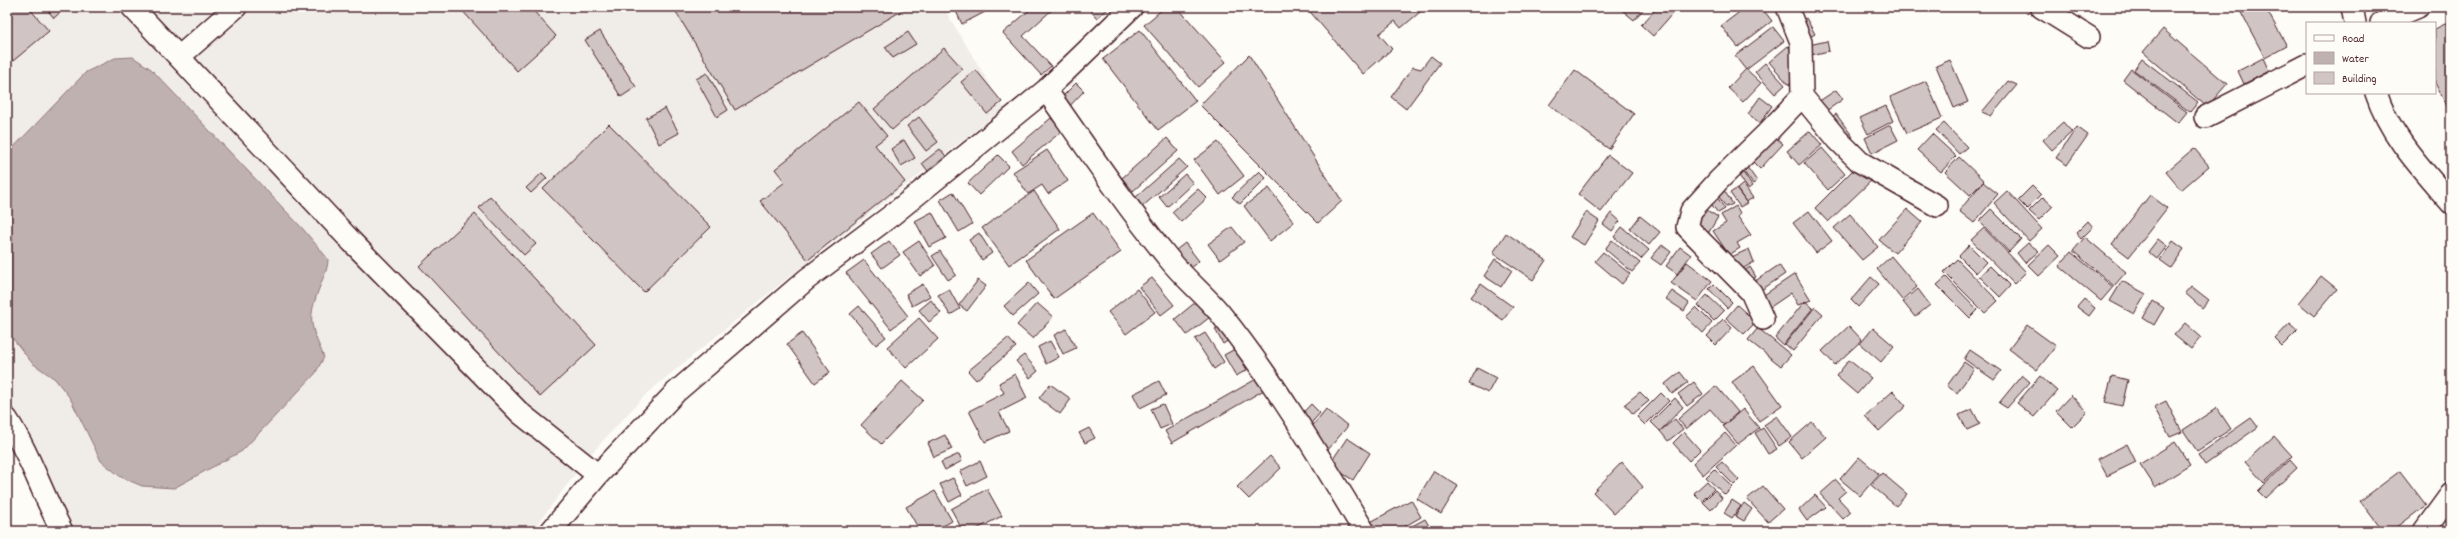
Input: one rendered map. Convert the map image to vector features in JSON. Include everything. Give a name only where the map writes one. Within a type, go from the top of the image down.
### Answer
[{"type":"street","points":[[132,7],[352,242],[520,413],[598,475]]},
{"type":"street","points":[[179,57],[236,7]]},
{"type":"street","points":[[551,531],[598,475],[676,392],[795,289],[892,215],[1046,90],[1132,7]]},
{"type":"street","points":[[1787,7],[1801,42],[1802,96],[1838,140],[1860,162],[1937,206]]},
{"type":"street","points":[[2041,7],[2089,37]]},
{"type":"street","points":[[2352,7],[2355,22]]},
{"type":"street","points":[[2383,22],[2418,7]]},
{"type":"street","points":[[2205,117],[2306,66]]},
{"type":"street","points":[[1046,90],[1099,167],[1170,260],[1218,311],[1261,369],[1319,455],[1364,531]]},
{"type":"street","points":[[2376,94],[2380,106],[2404,147],[2451,203]]},
{"type":"street","points":[[1763,319],[1751,292],[1687,227],[1691,212],[1714,185],[1802,96]]},
{"type":"street","points":[[7,419],[21,440],[49,508],[62,531]]},
{"type":"street","points":[[2424,531],[2451,494]]},
{"type":"shaded area","points":[[7,7],[943,7],[1004,108],[774,289],[646,394],[589,456],[532,531],[72,531],[22,425],[7,405]]},
{"type":"water","points":[[133,57],[151,69],[303,229],[328,259],[326,270],[313,307],[312,315],[313,329],[324,357],[315,374],[242,451],[174,488],[142,486],[121,477],[101,461],[70,398],[55,379],[32,363],[7,331],[7,154],[86,72],[115,58]]},
{"type":"building","points":[[7,7],[28,7],[49,31],[13,61],[7,54]]},
{"type":"building","points":[[45,7],[66,7],[54,18]]},
{"type":"building","points":[[459,7],[530,7],[556,36],[517,71]]},
{"type":"building","points":[[673,7],[908,7],[735,110]]},
{"type":"building","points":[[954,7],[982,7],[985,12],[962,24]]},
{"type":"building","points":[[1033,7],[1055,7],[1023,36],[1051,66],[1041,75],[1003,33]]},
{"type":"building","points":[[1087,7],[1106,7],[1108,9],[1097,18]]},
{"type":"building","points":[[1165,7],[1177,7],[1226,62],[1198,87],[1144,25]]},
{"type":"building","points":[[1306,7],[1426,7],[1401,28],[1395,21],[1379,34],[1392,49],[1363,74]]},
{"type":"building","points":[[1625,7],[1645,7],[1634,20],[1622,10]]},
{"type":"building","points":[[1658,7],[1678,7],[1653,36],[1641,25]]},
{"type":"building","points":[[1746,7],[1761,7],[1772,21],[1738,47],[1721,26]]},
{"type":"building","points":[[2238,7],[2265,7],[2287,46],[2265,58]]},
{"type":"building","points":[[1806,18],[1815,34],[1798,44],[1789,27]]},
{"type":"building","points":[[2451,21],[2451,114],[2436,85],[2436,28]]},
{"type":"building","points":[[1773,27],[1784,41],[1746,70],[1735,56]]},
{"type":"building","points":[[2163,29],[2227,84],[2207,107],[2143,52]]},
{"type":"building","points":[[1140,30],[1196,101],[1158,130],[1103,59]]},
{"type":"building","points":[[600,31],[636,87],[621,97],[585,40]]},
{"type":"building","points":[[908,32],[916,44],[893,58],[885,47]]},
{"type":"building","points":[[1827,41],[1829,51],[1806,56],[1804,46]]},
{"type":"building","points":[[1788,46],[1795,56],[1796,69],[1789,85],[1769,62]]},
{"type":"building","points":[[944,48],[963,69],[892,130],[874,109]]},
{"type":"building","points":[[1249,55],[1342,201],[1318,223],[1200,105]]},
{"type":"building","points":[[1431,56],[1440,63],[1406,109],[1391,97],[1413,67],[1421,69]]},
{"type":"building","points":[[2263,58],[2269,71],[2244,84],[2238,71]]},
{"type":"building","points":[[2142,59],[2198,102],[2190,112],[2134,70]]},
{"type":"building","points":[[1950,60],[1968,102],[1954,108],[1936,66]]},
{"type":"building","points":[[1765,63],[1785,85],[1775,94],[1755,72]]},
{"type":"building","points":[[1746,69],[1761,83],[1743,102],[1728,88]]},
{"type":"building","points":[[2131,69],[2187,112],[2178,123],[2123,80]]},
{"type":"building","points":[[976,70],[1002,102],[987,114],[961,82]]},
{"type":"building","points":[[1575,70],[1634,114],[1609,149],[1549,105]]},
{"type":"building","points":[[707,73],[728,110],[717,117],[696,79]]},
{"type":"building","points":[[1926,81],[1942,118],[1907,133],[1890,97]]},
{"type":"building","points":[[2008,81],[2017,85],[1991,116],[1982,112]]},
{"type":"building","points":[[1076,83],[1084,91],[1065,111],[1056,103]]},
{"type":"building","points":[[1836,90],[1843,99],[1822,114],[1815,104]]},
{"type":"building","points":[[1760,97],[1772,106],[1760,123],[1748,114]]},
{"type":"building","points":[[859,102],[887,136],[875,145],[905,182],[808,260],[760,201],[785,182],[775,169]]},
{"type":"building","points":[[1886,106],[1893,121],[1868,134],[1860,118]]},
{"type":"building","points":[[665,108],[679,133],[659,144],[646,118]]},
{"type":"building","points":[[1836,114],[1853,137],[1840,146],[1823,123]]},
{"type":"building","points":[[919,117],[938,142],[926,151],[907,126]]},
{"type":"building","points":[[1051,118],[1062,131],[1022,164],[1012,151]]},
{"type":"building","points":[[2063,122],[2072,132],[2052,150],[2043,140]]},
{"type":"building","points":[[1944,123],[1967,147],[1959,154],[1936,130]]},
{"type":"building","points":[[609,124],[711,227],[644,292],[543,189]]},
{"type":"building","points":[[1890,125],[1898,140],[1872,153],[1865,138]]},
{"type":"building","points":[[2077,127],[2088,135],[2067,165],[2056,158]]},
{"type":"building","points":[[1810,131],[1822,145],[1799,165],[1787,151]]},
{"type":"building","points":[[1932,134],[1956,156],[1941,172],[1917,150]]},
{"type":"building","points":[[1773,135],[1783,144],[1760,169],[1751,160]]},
{"type":"building","points":[[1167,138],[1178,151],[1133,191],[1122,178]]},
{"type":"building","points":[[904,140],[915,158],[901,166],[891,149]]},
{"type":"building","points":[[1218,142],[1244,176],[1220,195],[1194,160]]},
{"type":"building","points":[[1822,148],[1845,174],[1828,190],[1804,163]]},
{"type":"building","points":[[2194,148],[2209,166],[2181,190],[2166,172]]},
{"type":"building","points":[[940,149],[949,160],[930,174],[922,163]]},
{"type":"building","points":[[1047,150],[1068,181],[1048,194],[1042,185],[1028,194],[1013,172]]},
{"type":"building","points":[[998,155],[1009,166],[979,195],[968,183]]},
{"type":"building","points":[[1608,155],[1632,173],[1601,212],[1578,194]]},
{"type":"building","points":[[1959,157],[1984,181],[1970,195],[1945,172]]},
{"type":"building","points":[[1179,159],[1187,167],[1142,207],[1135,198]]},
{"type":"building","points":[[1744,163],[1757,181],[1753,184],[1740,167]]},
{"type":"building","points":[[1857,166],[1871,181],[1828,222],[1815,208]]},
{"type":"building","points":[[1740,168],[1752,186],[1748,189],[1736,171]]},
{"type":"building","points":[[1259,171],[1266,178],[1240,204],[1232,197]]},
{"type":"building","points":[[542,173],[547,178],[531,193],[526,188]]},
{"type":"building","points":[[1185,174],[1193,183],[1167,207],[1159,197]]},
{"type":"building","points":[[1983,182],[1998,194],[1974,223],[1959,211]]},
{"type":"building","points":[[1743,184],[1753,198],[1746,202],[1737,189]]},
{"type":"building","points":[[2032,186],[2041,195],[2027,209],[2018,200]]},
{"type":"building","points":[[1269,188],[1294,222],[1270,241],[1244,206]]},
{"type":"building","points":[[1198,189],[1207,198],[1181,222],[1172,212]]},
{"type":"building","points":[[1723,189],[1733,204],[1726,207],[1717,194]]},
{"type":"building","points":[[1736,189],[1747,203],[1740,207],[1730,193]]},
{"type":"building","points":[[1034,191],[1060,229],[1009,265],[982,228]]},
{"type":"building","points":[[2007,191],[2042,229],[2029,241],[1994,203]]},
{"type":"building","points":[[953,192],[972,224],[959,232],[940,200]]},
{"type":"building","points":[[1715,194],[1725,209],[1718,213],[1708,200]]},
{"type":"building","points":[[2150,195],[2167,208],[2129,257],[2112,244]]},
{"type":"building","points":[[490,196],[536,244],[524,255],[479,208]]},
{"type":"building","points":[[2043,197],[2053,206],[2039,220],[2029,211]]},
{"type":"building","points":[[1736,206],[1740,213],[1738,217],[1751,235],[1737,243],[1740,248],[1729,255],[1713,231],[1726,223],[1721,215]]},
{"type":"building","points":[[1702,207],[1718,217],[1700,247],[1683,237]]},
{"type":"building","points":[[1907,209],[1922,222],[1895,253],[1879,240]]},
{"type":"building","points":[[1991,209],[2021,239],[2009,252],[1979,221]]},
{"type":"building","points":[[1809,211],[1832,241],[1816,253],[1793,223]]},
{"type":"building","points":[[932,212],[946,238],[929,247],[915,221]]},
{"type":"building","points":[[1586,212],[1599,221],[1584,245],[1570,237]]},
{"type":"building","points":[[1093,213],[1121,252],[1054,299],[1026,260]]},
{"type":"building","points":[[1611,213],[1620,221],[1612,231],[1603,224]]},
{"type":"building","points":[[475,214],[596,345],[540,397],[419,266]]},
{"type":"building","points":[[1850,214],[1878,247],[1862,260],[1834,228]]},
{"type":"building","points":[[1640,216],[1660,232],[1649,245],[1630,229]]},
{"type":"building","points":[[2088,221],[2093,227],[2081,239],[2076,233]]},
{"type":"building","points":[[1232,227],[1244,242],[1220,260],[1208,244]]},
{"type":"building","points":[[1622,227],[1649,250],[1641,259],[1614,237]]},
{"type":"building","points":[[1984,228],[2026,272],[2014,284],[1971,240]]},
{"type":"building","points":[[979,233],[992,253],[982,260],[969,240]]},
{"type":"building","points":[[1506,233],[1546,260],[1533,280],[1493,253]]},
{"type":"building","points":[[2085,237],[2126,272],[2114,286],[2073,251]]},
{"type":"building","points":[[2158,239],[2167,246],[2157,259],[2148,252]]},
{"type":"building","points":[[1612,240],[1640,263],[1632,272],[1605,249]]},
{"type":"building","points":[[889,241],[900,255],[882,268],[871,254]]},
{"type":"building","points":[[919,241],[935,266],[920,276],[903,252]]},
{"type":"building","points":[[2173,241],[2184,249],[2171,268],[2160,260]]},
{"type":"building","points":[[1185,243],[1199,261],[1190,268],[1176,250]]},
{"type":"building","points":[[2028,243],[2039,251],[2025,263],[2017,253]]},
{"type":"building","points":[[1662,245],[1671,252],[1661,265],[1651,258]]},
{"type":"building","points":[[1969,245],[1986,262],[1976,273],[1959,256]]},
{"type":"building","points":[[2049,245],[2060,256],[2039,276],[2028,265]]},
{"type":"building","points":[[1680,247],[1691,255],[1677,274],[1666,266]]},
{"type":"building","points":[[1749,249],[1754,262],[1737,272],[1723,261]]},
{"type":"building","points":[[940,251],[956,275],[948,280],[932,256]]},
{"type":"building","points":[[1603,252],[1630,274],[1622,284],[1595,261]]},
{"type":"building","points":[[2071,252],[2113,287],[2101,301],[2059,266]]},
{"type":"building","points":[[1891,256],[1917,287],[1902,300],[1877,269]]},
{"type":"building","points":[[1495,259],[1512,270],[1501,287],[1484,276]]},
{"type":"building","points":[[1957,259],[1998,301],[1985,313],[1944,272]]},
{"type":"building","points":[[864,260],[908,316],[891,329],[846,273]]},
{"type":"building","points":[[1687,262],[1712,281],[1697,301],[1671,283]]},
{"type":"building","points":[[1779,265],[1785,274],[1745,301],[1739,292]]},
{"type":"building","points":[[1990,266],[2010,286],[2000,297],[1979,276]]},
{"type":"building","points":[[1750,267],[1756,277],[1734,290],[1737,275]]},
{"type":"building","points":[[1795,274],[1811,300],[1798,305],[1791,293],[1769,308],[1773,315],[1761,324],[1749,305]]},
{"type":"building","points":[[2321,276],[2337,289],[2314,316],[2299,303]]},
{"type":"building","points":[[1871,277],[1879,284],[1858,307],[1851,300]]},
{"type":"building","points":[[1946,277],[1978,310],[1970,318],[1937,285]]},
{"type":"building","points":[[1152,278],[1174,305],[1161,315],[1139,287]]},
{"type":"building","points":[[978,280],[986,286],[967,311],[959,305]]},
{"type":"building","points":[[2122,281],[2146,294],[2134,314],[2110,301]]},
{"type":"building","points":[[1029,283],[1038,294],[1013,316],[1004,306]]},
{"type":"building","points":[[923,284],[930,296],[912,306],[906,294]]},
{"type":"building","points":[[1481,284],[1513,307],[1503,320],[1471,297]]},
{"type":"building","points":[[1714,284],[1732,302],[1727,308],[1709,289]]},
{"type":"building","points":[[2191,286],[2209,300],[2202,308],[2185,293]]},
{"type":"building","points":[[949,289],[960,309],[950,315],[938,295]]},
{"type":"building","points":[[1137,289],[1155,312],[1126,334],[1108,312]]},
{"type":"building","points":[[1918,289],[1930,305],[1915,317],[1903,302]]},
{"type":"building","points":[[1672,291],[1689,303],[1684,311],[1666,299]]},
{"type":"building","points":[[1707,295],[1724,311],[1714,321],[1698,305]]},
{"type":"building","points":[[2084,299],[2095,308],[2089,316],[2077,307]]},
{"type":"building","points":[[931,300],[941,313],[929,322],[919,310]]},
{"type":"building","points":[[1197,301],[1210,317],[1187,335],[1175,319]]},
{"type":"building","points":[[1805,301],[1813,308],[1783,345],[1775,338]]},
{"type":"building","points":[[2153,301],[2164,308],[2154,325],[2143,318]]},
{"type":"building","points":[[1037,303],[1053,317],[1033,339],[1017,325]]},
{"type":"building","points":[[1737,305],[1756,322],[1744,334],[1726,318]]},
{"type":"building","points":[[859,306],[886,337],[876,345],[850,314]]},
{"type":"building","points":[[1696,307],[1712,323],[1703,333],[1686,317]]},
{"type":"building","points":[[1815,307],[1823,314],[1793,351],[1785,344]]},
{"type":"building","points":[[919,318],[938,339],[906,368],[887,347]]},
{"type":"building","points":[[1723,319],[1732,328],[1716,345],[1707,336]]},
{"type":"building","points":[[2185,323],[2201,337],[2191,349],[2174,335]]},
{"type":"building","points":[[2290,323],[2298,330],[2282,346],[2275,339]]},
{"type":"building","points":[[1221,325],[1229,340],[1223,344],[1215,329]]},
{"type":"building","points":[[2027,325],[2056,346],[2037,370],[2009,349]]},
{"type":"building","points":[[1849,326],[1862,340],[1835,365],[1822,351]]},
{"type":"building","points":[[1758,328],[1791,355],[1781,366],[1748,340]]},
{"type":"building","points":[[1873,328],[1894,346],[1881,362],[1860,344]]},
{"type":"building","points":[[1066,329],[1076,348],[1063,354],[1054,335]]},
{"type":"building","points":[[802,333],[830,372],[815,383],[787,344]]},
{"type":"building","points":[[1205,333],[1224,362],[1214,369],[1195,339]]},
{"type":"building","points":[[1008,338],[1016,347],[976,380],[968,371]]},
{"type":"building","points":[[1050,341],[1059,357],[1046,364],[1038,347]]},
{"type":"building","points":[[1235,349],[1247,370],[1236,376],[1224,355]]},
{"type":"building","points":[[1970,350],[2001,371],[1994,380],[1964,359]]},
{"type":"building","points":[[1024,355],[1038,371],[1030,378],[1016,361]]},
{"type":"building","points":[[1849,360],[1871,378],[1857,394],[1836,376]]},
{"type":"building","points":[[1964,362],[1974,369],[1957,393],[1947,386]]},
{"type":"building","points":[[1754,366],[1782,405],[1759,421],[1732,382]]},
{"type":"building","points":[[1477,368],[1496,378],[1488,393],[1469,384]]},
{"type":"building","points":[[1680,372],[1688,382],[1672,394],[1665,384]]},
{"type":"building","points":[[1015,374],[1027,398],[999,412],[1009,431],[985,442],[969,411],[1004,393],[999,383]]},
{"type":"building","points":[[2022,375],[2030,382],[2007,408],[1999,403]]},
{"type":"building","points":[[2040,376],[2057,391],[2034,417],[2017,403]]},
{"type":"building","points":[[2112,376],[2128,380],[2122,406],[2105,402]]},
{"type":"building","points":[[1258,378],[1264,390],[1172,443],[1165,431]]},
{"type":"building","points":[[902,381],[923,400],[881,444],[861,425]]},
{"type":"building","points":[[1159,381],[1166,395],[1140,408],[1133,394]]},
{"type":"building","points":[[1694,382],[1703,394],[1687,406],[1678,394]]},
{"type":"building","points":[[1050,384],[1071,399],[1060,414],[1039,398]]},
{"type":"building","points":[[1716,386],[1738,412],[1724,425],[1710,409],[1686,429],[1678,419]]},
{"type":"building","points":[[1893,391],[1906,406],[1879,431],[1865,416]]},
{"type":"building","points":[[1640,392],[1649,401],[1633,414],[1625,404]]},
{"type":"building","points":[[1661,393],[1669,401],[1645,425],[1637,417]]},
{"type":"building","points":[[2071,395],[2087,412],[2072,427],[2056,411]]},
{"type":"building","points":[[1675,398],[1683,407],[1660,431],[1651,422]]},
{"type":"building","points":[[2166,401],[2182,432],[2170,437],[2154,407]]},
{"type":"building","points":[[1163,404],[1172,424],[1160,429],[1151,409]]},
{"type":"building","points":[[1311,404],[1320,413],[1307,428],[1297,419]]},
{"type":"building","points":[[2217,408],[2231,429],[2197,451],[2183,430]]},
{"type":"building","points":[[1326,409],[1348,426],[1327,451],[1306,434]]},
{"type":"building","points":[[1743,409],[1759,428],[1738,444],[1723,426]]},
{"type":"building","points":[[1972,409],[1980,424],[1967,430],[1959,415]]},
{"type":"building","points":[[1777,416],[1792,437],[1779,446],[1764,425]]},
{"type":"building","points":[[2251,418],[2258,427],[2205,465],[2198,455]]},
{"type":"building","points":[[1675,419],[1683,429],[1668,441],[1660,431]]},
{"type":"building","points":[[1812,422],[1826,437],[1802,458],[1789,442]]},
{"type":"building","points":[[1089,428],[1095,438],[1085,443],[1079,433]]},
{"type":"building","points":[[1763,428],[1777,449],[1768,454],[1755,433]]},
{"type":"building","points":[[1684,432],[1700,450],[1689,461],[1673,443]]},
{"type":"building","points":[[1725,433],[1736,445],[1703,475],[1693,463]]},
{"type":"building","points":[[945,435],[952,449],[934,457],[928,443]]},
{"type":"building","points":[[2274,436],[2292,456],[2264,483],[2245,462]]},
{"type":"building","points":[[1347,438],[1370,453],[1353,480],[1329,465]]},
{"type":"building","points":[[2175,442],[2190,465],[2155,487],[2140,464]]},
{"type":"building","points":[[2127,444],[2136,462],[2107,476],[2098,459]]},
{"type":"building","points":[[959,454],[962,461],[945,470],[941,462]]},
{"type":"building","points":[[1270,456],[1281,468],[1249,499],[1237,487]]},
{"type":"building","points":[[1859,457],[1879,474],[1860,496],[1840,479]]},
{"type":"building","points":[[2290,460],[2297,468],[2265,498],[2258,491]]},
{"type":"building","points":[[980,461],[987,476],[967,486],[960,471]]},
{"type":"building","points":[[1622,462],[1643,487],[1614,514],[1593,492]]},
{"type":"building","points":[[1722,462],[1739,480],[1734,485],[1716,467]]},
{"type":"building","points":[[1714,469],[1733,487],[1725,495],[1706,477]]},
{"type":"building","points":[[1434,471],[1458,486],[1441,514],[1417,499]]},
{"type":"building","points":[[2400,471],[2426,505],[2392,531],[2383,531],[2360,501]]},
{"type":"building","points":[[1882,473],[1907,494],[1896,506],[1871,485]]},
{"type":"building","points":[[953,478],[962,495],[949,502],[940,484]]},
{"type":"building","points":[[1836,480],[1846,491],[1838,498],[1851,512],[1843,519],[1820,494]]},
{"type":"building","points":[[1707,481],[1714,489],[1702,501],[1694,493]]},
{"type":"building","points":[[1763,486],[1783,509],[1768,522],[1747,499]]},
{"type":"building","points":[[987,489],[1002,516],[973,531],[963,531],[951,509]]},
{"type":"building","points":[[1715,490],[1722,498],[1711,510],[1703,502]]},
{"type":"building","points":[[935,491],[952,521],[934,531],[920,531],[906,507]]},
{"type":"building","points":[[1815,495],[1826,507],[1807,521],[1799,510]]},
{"type":"building","points":[[1411,500],[1421,517],[1397,531],[1368,531],[1365,525]]},
{"type":"building","points":[[1732,500],[1741,506],[1732,518],[1724,513]]},
{"type":"building","points":[[1744,503],[1752,509],[1744,521],[1735,516]]},
{"type":"building","points":[[1425,519],[1432,531],[1403,531]]}]
